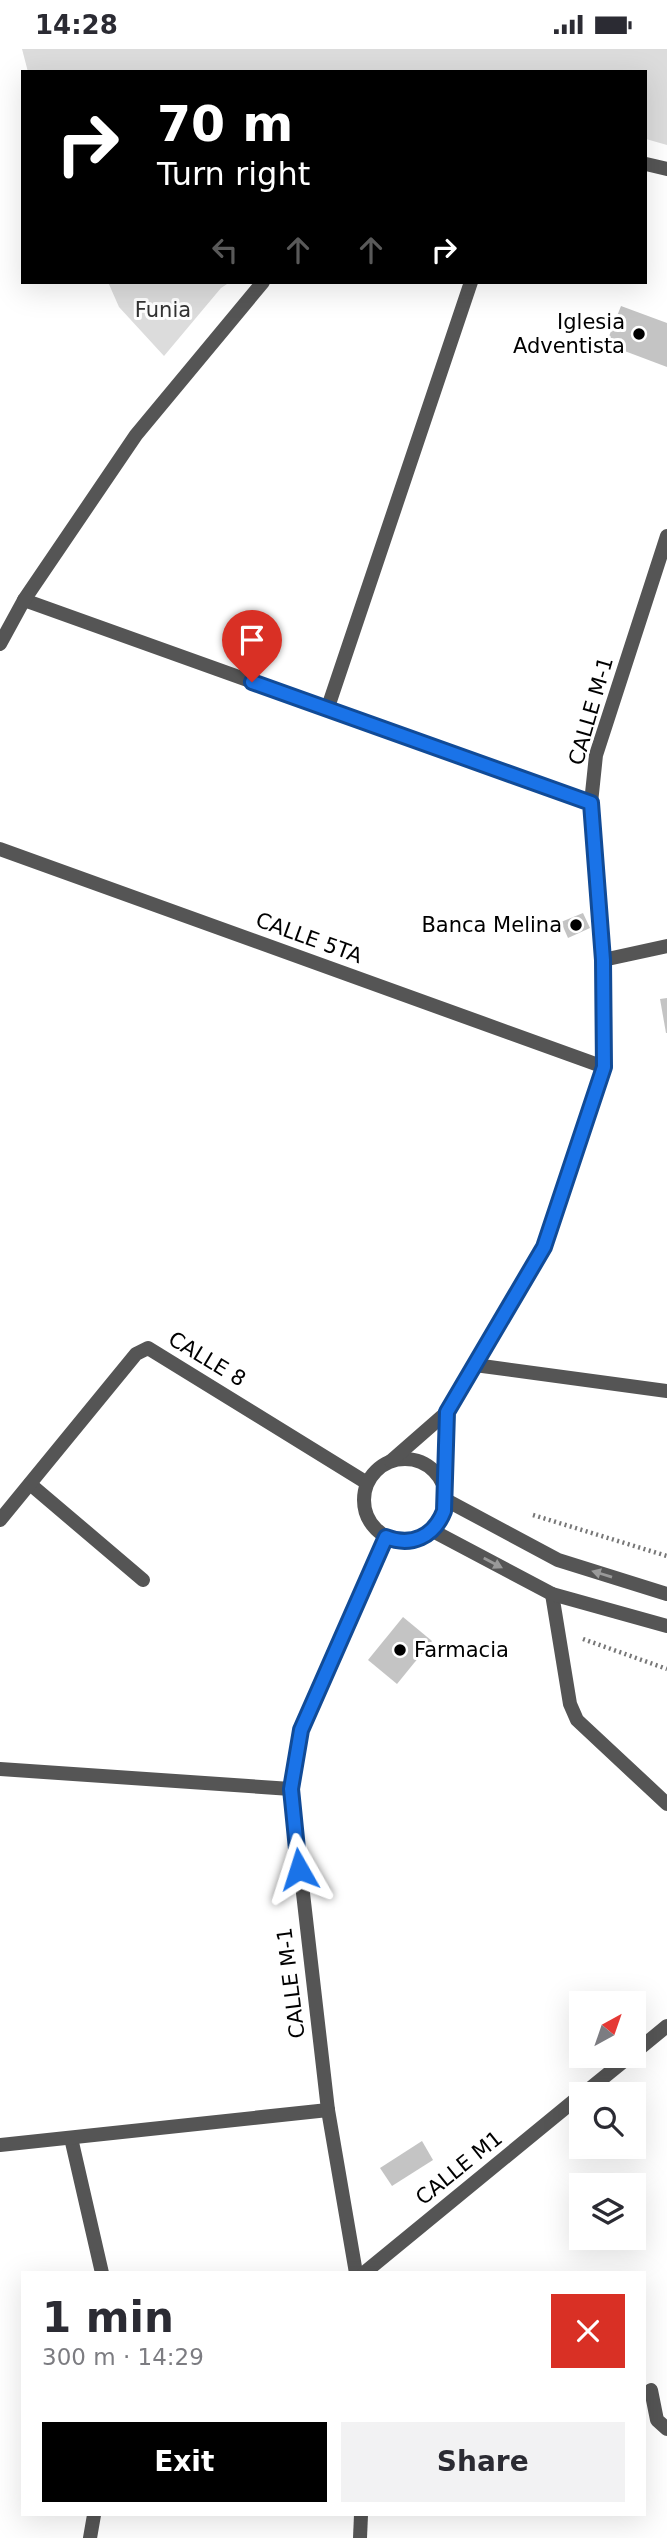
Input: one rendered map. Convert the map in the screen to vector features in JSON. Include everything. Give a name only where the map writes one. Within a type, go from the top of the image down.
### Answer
[{"type":"street","points":[[647,164],[667,169]]},
{"type":"street","points":[[0,644],[24,600],[135,435],[261,284]]},
{"type":"street","points":[[327,710],[470,284]]},
{"type":"street","name":"CALLE M-1","points":[[390,1461],[447,1412],[544,1247],[604,1067],[603,960],[591,803],[596,755],[667,537]]},
{"type":"street","points":[[24,600],[591,803]]},
{"type":"street","name":"CALLE 5TA","points":[[0,849],[604,1067]]},
{"type":"street","points":[[603,960],[667,946]]},
{"type":"street","name":"CALLE 8","points":[[0,1520],[136,1354],[148,1348],[367,1483]]},
{"type":"street","points":[[475,1365],[667,1391]]},
{"type":"street","name":"CALLE M-1","points":[[446,1496],[447,1412]]},
{"type":"street","points":[[414,1460],[425,1464],[441,1482],[446,1496],[440,1522],[433,1531],[413,1541],[386,1537],[377,1531],[366,1514],[364,1493],[367,1483],[380,1466],[390,1461],[414,1460]]},
{"type":"street","points":[[30,1484],[143,1580]]},
{"type":"street","points":[[446,1496],[558,1560],[667,1594]]},
{"type":"street","points":[[433,1531],[552,1594],[667,1626]]},
{"type":"street","name":"CALLE M-1","points":[[356,2271],[328,2110],[291,1789],[301,1730],[386,1537]]},
{"type":"street","points":[[552,1594],[570,1705],[577,1720],[667,1804]]},
{"type":"street","points":[[0,1769],[291,1789]]},
{"type":"street","name":"CALLE M1","points":[[646,2044],[667,2027]]},
{"type":"street","name":"CALLE M1","points":[[598,2082],[614,2069]]},
{"type":"street","name":"CALLE M1","points":[[366,2271],[569,2105]]},
{"type":"street","points":[[0,2145],[328,2110]]},
{"type":"street","points":[[71,2138],[102,2271]]},
{"type":"street","points":[[651,2390],[657,2420],[667,2429]]},
{"type":"street","points":[[90,2538],[94,2516]]},
{"type":"street","points":[[360,2538],[361,2516]]},
{"type":"path","points":[[520,1511],[667,1556]]},
{"type":"path","points":[[558,1631],[667,1669]]},
{"type":"green space","points":[[22,49],[667,49],[667,145],[647,139],[647,70],[27,70]]},
{"type":"green space","name":"Funia","points":[[109,284],[227,284],[164,356],[119,307]]},
{"type":"building","name":"Iglesia Adventista","points":[[621,306],[667,323],[667,367],[606,344]]},
{"type":"building","name":"Banca Melina","points":[[583,913],[590,928],[568,938],[561,922]]},
{"type":"building","points":[[667,998],[667,1033],[666,1033],[660,999]]},
{"type":"building","name":"Farmacia","points":[[403,1617],[432,1641],[397,1684],[368,1660]]},
{"type":"building","points":[[422,2141],[433,2160],[392,2186],[380,2168]]},
{"type":"place","name":"Iglesia Adventista","points":[[639,334]]},
{"type":"place","name":"Banca Melina","points":[[576,925]]},
{"type":"place","name":"Farmacia","points":[[400,1650]]},
{"type":"route","points":[[252,682],[591,803],[603,960],[604,1067],[544,1247],[447,1412],[446,1500],[440,1522],[433,1531],[413,1541],[386,1537],[301,1730],[291,1789],[299,1869]]}]
